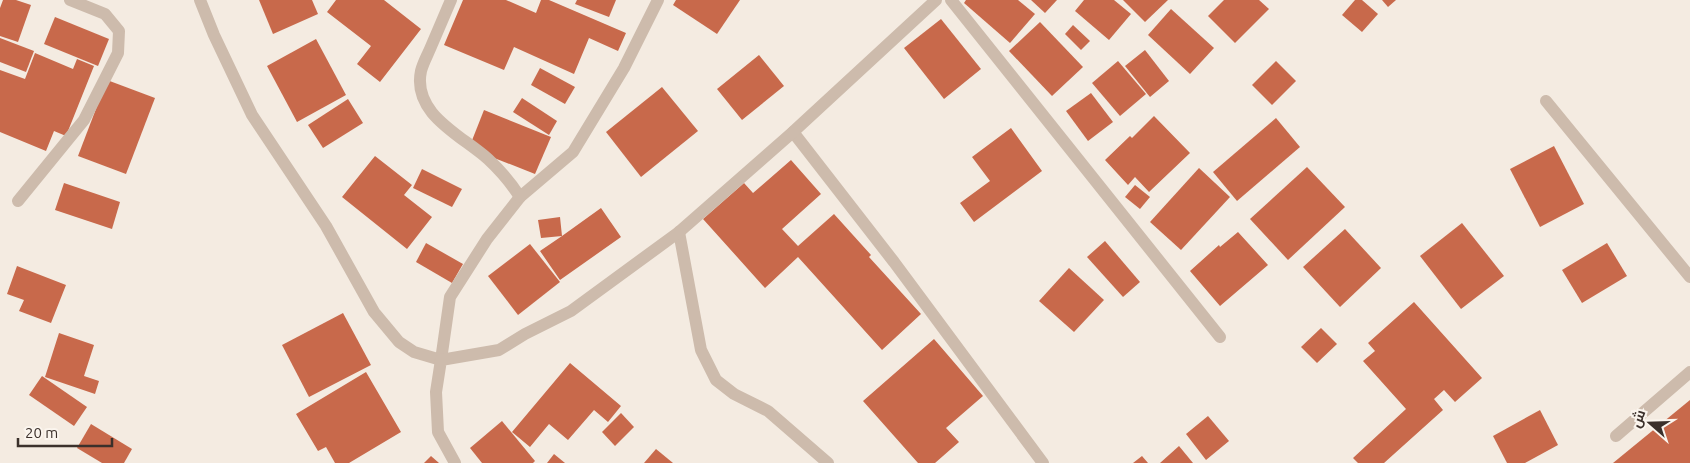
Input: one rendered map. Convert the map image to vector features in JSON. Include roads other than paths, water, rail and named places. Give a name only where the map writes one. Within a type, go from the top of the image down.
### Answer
[{"type":"street","points":[[18,201],[84,120],[118,53],[120,31],[105,14],[70,0]]},
{"type":"street","points":[[200,0],[214,36],[252,115],[326,226],[374,312],[399,342],[414,352],[441,360],[499,350],[525,334],[571,311],[679,232],[793,132],[936,0]]},
{"type":"street","points":[[451,0],[422,69],[419,87],[425,104],[438,119],[506,176],[520,197]]},
{"type":"street","points":[[455,463],[438,432],[436,392],[450,296],[487,239],[520,197],[573,152],[624,68],[658,0]]},
{"type":"street","points":[[951,0],[1220,337]]},
{"type":"street","points":[[1546,101],[1690,277]]},
{"type":"street","points":[[793,132],[894,262],[1043,463]]},
{"type":"street","points":[[679,232],[701,350],[716,380],[734,394],[768,411],[828,463]]},
{"type":"street","points":[[1616,436],[1690,372]]}]
